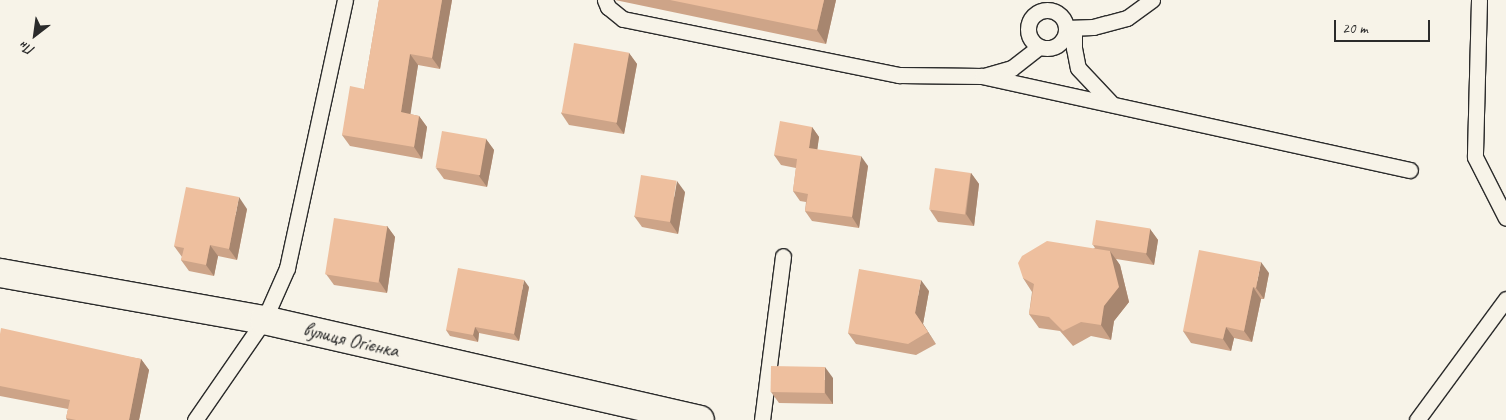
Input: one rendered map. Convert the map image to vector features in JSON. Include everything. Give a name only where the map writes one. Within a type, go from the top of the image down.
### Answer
[{"type":"street","name":"вулиця Огієнка","points":[[0,273],[264,320],[700,420]]},
{"type":"lane","points":[[195,420],[264,320],[287,268],[344,0]]},
{"type":"lane","points":[[605,0],[608,7],[623,19],[899,75],[982,76],[1410,170]]},
{"type":"lane","points":[[1070,28],[1093,27],[1127,18],[1152,0]]},
{"type":"lane","points":[[1479,0],[1475,157],[1506,218]]},
{"type":"lane","points":[[1039,47],[1028,34],[1027,26],[1030,18],[1045,5],[1061,16],[1070,28],[1078,68],[1091,86],[1113,105]]},
{"type":"lane","points":[[982,76],[1012,68],[1039,47],[1056,46],[1063,40],[1070,28]]},
{"type":"lane","points":[[762,420],[783,256]]},
{"type":"lane","points":[[1417,420],[1506,299]]},
{"type":"building","points":[[379,0],[442,0],[432,58],[410,54],[401,112],[419,116],[414,147],[342,135],[350,86],[364,89]]},
{"type":"building","points":[[670,0],[824,0],[817,30]]},
{"type":"building","points":[[574,43],[629,53],[617,123],[562,113]]},
{"type":"building","points":[[780,121],[812,127],[809,148],[861,156],[852,217],[805,211],[808,194],[793,191],[797,159],[774,155]]},
{"type":"building","points":[[442,131],[486,139],[480,175],[436,167]]},
{"type":"building","points":[[935,168],[971,173],[965,215],[929,210]]},
{"type":"building","points":[[641,175],[677,181],[670,222],[634,216]]},
{"type":"building","points":[[186,187],[239,197],[229,249],[210,245],[206,265],[181,260],[184,248],[174,246]]},
{"type":"building","points":[[334,218],[387,226],[378,283],[325,274]]},
{"type":"building","points":[[1096,220],[1150,229],[1146,253],[1092,245]]},
{"type":"building","points":[[1047,241],[1110,251],[1119,287],[1104,306],[1101,325],[1081,322],[1063,331],[1049,317],[1029,314],[1034,284],[1023,278],[1018,263],[1022,256]]},
{"type":"building","points":[[1199,250],[1261,262],[1256,288],[1253,287],[1244,331],[1226,327],[1223,339],[1183,331]]},
{"type":"building","points":[[458,268],[524,280],[514,334],[475,327],[473,335],[446,330]]},
{"type":"building","points":[[859,269],[921,280],[915,313],[928,332],[908,344],[848,333]]},
{"type":"building","points":[[1,328],[141,359],[129,420],[76,420],[66,418],[70,400],[0,386]]},
{"type":"building","points":[[771,366],[825,367],[825,393],[771,392]]}]
